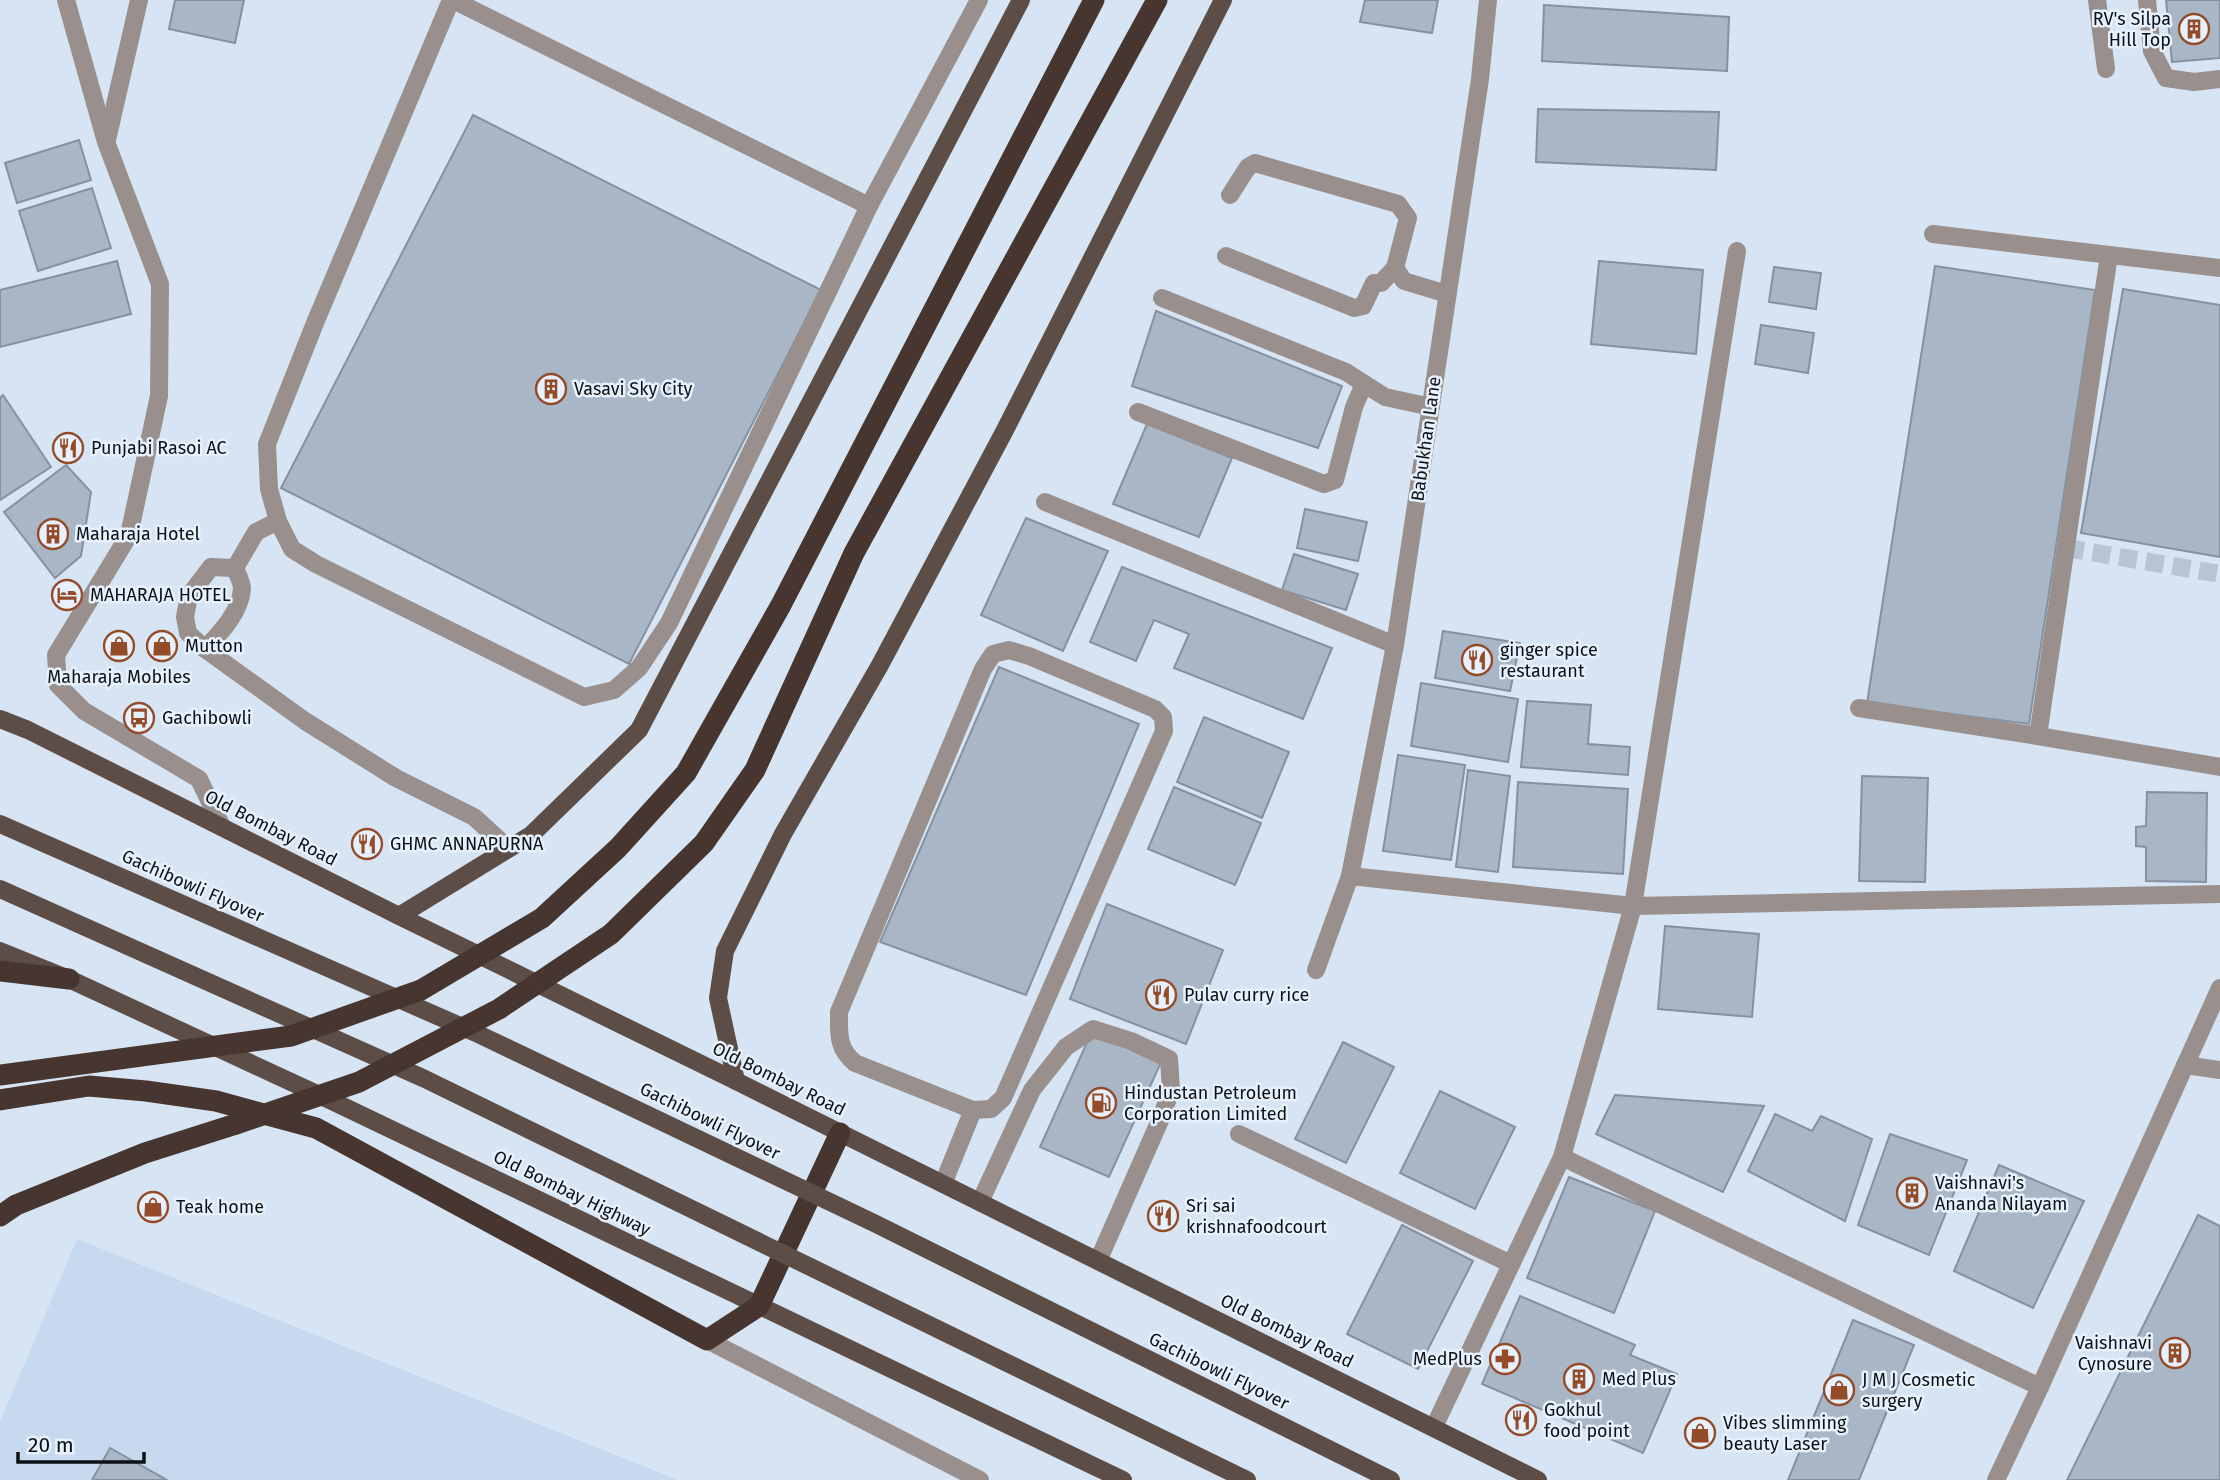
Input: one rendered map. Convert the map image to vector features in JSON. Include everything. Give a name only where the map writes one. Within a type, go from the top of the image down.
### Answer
[{"type":"highway","points":[[0,1075],[290,1036],[421,990],[542,918],[618,848],[686,774],[781,605],[1094,0]]},
{"type":"highway","points":[[0,1216],[16,1205],[145,1153],[359,1082],[499,1009],[611,934],[704,843],[755,770],[854,554],[1157,0]]},
{"type":"highway","points":[[0,971],[69,979]]},
{"type":"highway","points":[[0,1100],[89,1086],[146,1091],[216,1101],[316,1128],[707,1340],[759,1306],[840,1133]]},
{"type":"main road","points":[[399,916],[531,835],[639,730],[1021,0]]},
{"type":"main road","points":[[736,1081],[718,998],[725,951],[783,834],[880,664],[1005,430],[1223,0]]},
{"type":"main road","name":"Old Bombay Road","points":[[0,719],[28,730],[1538,1480]]},
{"type":"main road","name":"Gachibowli Flyover","points":[[0,824],[476,1033],[874,1223],[1391,1480]]},
{"type":"main road","points":[[0,890],[425,1079],[1247,1480]]},
{"type":"main road","name":"Old Bombay Highway","points":[[0,951],[69,979],[332,1101],[1123,1480]]},
{"type":"street","points":[[66,0],[106,142],[160,284],[159,396],[129,535],[56,655],[58,685],[83,711],[200,779],[222,827]]},
{"type":"street","points":[[106,142],[139,0]]},
{"type":"street","points":[[869,206],[452,0],[315,323],[267,444],[269,489],[278,521],[292,549],[316,564],[584,697],[614,690],[639,668],[669,623],[869,206],[979,0]]},
{"type":"street","name":"Babukhan Lane","points":[[1316,970],[1350,876],[1395,645],[1480,79],[1488,0]]},
{"type":"street","points":[[2097,0],[2106,69]]},
{"type":"street","points":[[2147,0],[2152,51],[2166,78],[2194,82],[2220,79]]},
{"type":"street","points":[[1226,256],[1353,308],[1363,306],[1374,283],[1381,283],[1395,268],[1408,218],[1398,204],[1255,163],[1248,167],[1230,195]]},
{"type":"street","points":[[1933,234],[2220,268]]},
{"type":"street","points":[[1434,1427],[1562,1157],[1633,906],[1737,251]]},
{"type":"street","points":[[2038,736],[2109,255]]},
{"type":"street","points":[[1395,268],[1404,281],[1447,294]]},
{"type":"street","points":[[1162,298],[1346,372],[1385,397],[1431,407]]},
{"type":"street","points":[[1138,412],[1324,484],[1335,480],[1354,407],[1364,384]]},
{"type":"street","points":[[1045,502],[1395,645]]},
{"type":"street","points":[[235,568],[256,532],[278,521]]},
{"type":"street","points":[[235,568],[211,567],[199,580],[189,596],[186,617],[188,633],[205,649],[305,720],[396,778],[474,817],[508,848]]},
{"type":"street","points":[[205,649],[225,627],[235,609],[242,587],[235,568]]},
{"type":"street","points":[[1009,650],[1155,709],[1163,717],[1164,732],[1003,1098],[991,1109],[973,1110],[855,1063],[844,1054],[839,1012],[983,669],[993,654],[1009,650]]},
{"type":"street","points":[[1859,708],[2220,767]]},
{"type":"street","points":[[1350,876],[1633,906],[2220,894]]},
{"type":"street","points":[[1996,1480],[2220,988]]},
{"type":"street","points":[[979,1202],[1032,1090],[1066,1047],[1093,1029],[1131,1041],[1169,1059],[1171,1090],[1168,1100],[1098,1261]]},
{"type":"street","points":[[2185,1065],[2220,1070]]},
{"type":"street","points":[[943,1184],[973,1110]]},
{"type":"street","points":[[1239,1134],[1511,1264]]},
{"type":"street","points":[[1562,1157],[2040,1387]]},
{"type":"street","points":[[707,1340],[980,1480]]},
{"type":"shaded area","points":[[77,1239],[678,1480],[0,1480],[0,1422]]},
{"type":"building","points":[[175,0],[244,0],[235,43],[169,29]]},
{"type":"building","points":[[1365,0],[1438,0],[1432,33],[1360,22]]},
{"type":"building","name":"RV's Silpa Hill Top","points":[[2166,0],[2220,0],[2220,58],[2172,62]]},
{"type":"building","points":[[1544,5],[1729,17],[1727,71],[1542,61]]},
{"type":"building","points":[[1538,109],[1719,112],[1716,170],[1536,162]]},
{"type":"building","name":"Vasavi Sky City","points":[[473,115],[821,290],[629,664],[281,488]]},
{"type":"building","points":[[79,140],[91,180],[17,203],[5,163]]},
{"type":"building","points":[[92,188],[111,248],[38,271],[19,211]]},
{"type":"building","points":[[117,261],[131,314],[0,347],[0,290]]},
{"type":"building","points":[[1599,261],[1703,270],[1696,354],[1591,344]]},
{"type":"building","points":[[1935,266],[2095,290],[2029,724],[1867,703]]},
{"type":"building","points":[[1774,267],[1821,273],[1816,309],[1769,302]]},
{"type":"building","points":[[2123,289],[2220,305],[2220,557],[2081,533]]},
{"type":"building","points":[[1156,311],[1342,386],[1318,448],[1132,386]]},
{"type":"building","points":[[1761,325],[1814,333],[1808,373],[1755,364]]},
{"type":"building","points":[[3,395],[51,467],[0,500],[0,398]]},
{"type":"building","points":[[1147,424],[1232,458],[1199,537],[1113,504]]},
{"type":"building","name":"Maharaja Hotel","points":[[66,465],[91,492],[81,556],[55,578],[4,512]]},
{"type":"building","points":[[1305,509],[1367,522],[1358,561],[1297,548]]},
{"type":"building","points":[[1026,518],[1108,551],[1063,651],[981,615]]},
{"type":"building","points":[[1294,554],[1358,574],[1346,610],[1282,590]]},
{"type":"building","points":[[1122,567],[1332,648],[1303,719],[1174,668],[1189,634],[1154,620],[1136,661],[1090,642]]},
{"type":"building","name":"ginger spice restaurant","points":[[1443,631],[1520,643],[1510,691],[1435,678]]},
{"type":"building","points":[[999,667],[1139,724],[1026,995],[880,942]]},
{"type":"building","points":[[1421,683],[1518,699],[1508,762],[1411,746]]},
{"type":"building","points":[[1527,701],[1591,705],[1588,744],[1630,747],[1628,775],[1521,767]]},
{"type":"building","points":[[1204,717],[1289,752],[1262,818],[1177,782]]},
{"type":"building","points":[[1398,755],[1465,765],[1451,860],[1383,851]]},
{"type":"building","points":[[1468,770],[1510,776],[1498,872],[1456,867]]},
{"type":"building","points":[[1862,776],[1928,778],[1925,882],[1859,881]]},
{"type":"building","points":[[1518,782],[1628,789],[1623,874],[1513,867]]},
{"type":"building","points":[[1174,787],[1261,823],[1235,885],[1148,849]]},
{"type":"building","points":[[2147,792],[2207,793],[2206,882],[2146,881],[2146,847],[2136,846],[2136,827],[2146,826]]},
{"type":"building","points":[[1107,904],[1223,950],[1186,1044],[1070,999]]},
{"type":"building","points":[[1665,926],[1759,934],[1752,1017],[1658,1009]]},
{"type":"building","name":"Hindustan Petroleum Corporation Limited","points":[[1093,1029],[1162,1060],[1109,1177],[1040,1147]]},
{"type":"building","points":[[1343,1042],[1394,1067],[1346,1163],[1295,1139]]},
{"type":"building","points":[[1440,1091],[1515,1127],[1475,1209],[1400,1173]]},
{"type":"building","points":[[1615,1095],[1764,1106],[1723,1192],[1596,1134]]},
{"type":"building","points":[[1775,1114],[1812,1131],[1821,1116],[1872,1139],[1845,1221],[1748,1171]]},
{"type":"building","name":"Vaishnavi's Ananda Nilayam","points":[[1890,1134],[1967,1160],[1929,1255],[1858,1225]]},
{"type":"building","points":[[1999,1165],[2084,1201],[2033,1308],[1954,1271]]},
{"type":"building","points":[[1569,1177],[1655,1211],[1614,1313],[1527,1278]]},
{"type":"building","name":"Vaishnavi Cynosure","points":[[2198,1215],[2220,1226],[2220,1480],[2067,1480]]},
{"type":"building","points":[[1402,1225],[1473,1261],[1418,1369],[1347,1334]]},
{"type":"building","name":"Med Plus","points":[[1520,1296],[1635,1345],[1630,1355],[1677,1374],[1643,1453],[1482,1384]]},
{"type":"building","points":[[1853,1320],[1914,1345],[1859,1480],[1788,1480]]},
{"type":"building","points":[[110,1448],[167,1480],[92,1480]]},
{"type":"tunnel","points":[[2066,548],[2220,574]]},
{"type":"place","name":"RV's Silpa Hill Top","points":[[2194,29]]},
{"type":"place","name":"Vasavi Sky City","points":[[551,389]]},
{"type":"place","name":"Punjabi Rasoi AC","points":[[68,448]]},
{"type":"place","name":"Maharaja Hotel","points":[[53,534]]},
{"type":"place","name":"MAHARAJA HOTEL","points":[[67,595]]},
{"type":"place","name":"Maharaja Mobiles","points":[[119,646]]},
{"type":"place","name":"Mutton","points":[[162,646]]},
{"type":"place","name":"ginger spice restaurant","points":[[1477,660]]},
{"type":"place","name":"Gachibowli","points":[[139,718]]},
{"type":"place","name":"GHMC ANNAPURNA","points":[[367,844]]},
{"type":"place","name":"Pulav curry rice","points":[[1161,995]]},
{"type":"place","name":"Hindustan Petroleum Corporation Limited","points":[[1101,1103]]},
{"type":"place","name":"Vaishnavi's Ananda Nilayam","points":[[1912,1193]]},
{"type":"place","name":"Teak home","points":[[153,1207]]},
{"type":"place","name":"Sri sai krishnafoodcourt","points":[[1163,1216]]},
{"type":"place","name":"Vaishnavi Cynosure","points":[[2175,1353]]},
{"type":"place","name":"MedPlus","points":[[1505,1359]]},
{"type":"place","name":"Med Plus","points":[[1579,1379]]},
{"type":"place","name":"J M J Cosmetic surgery","points":[[1839,1390]]},
{"type":"place","name":"Gokhul food point","points":[[1521,1420]]},
{"type":"place","name":"Vibes slimming beauty Laser","points":[[1700,1433]]}]
